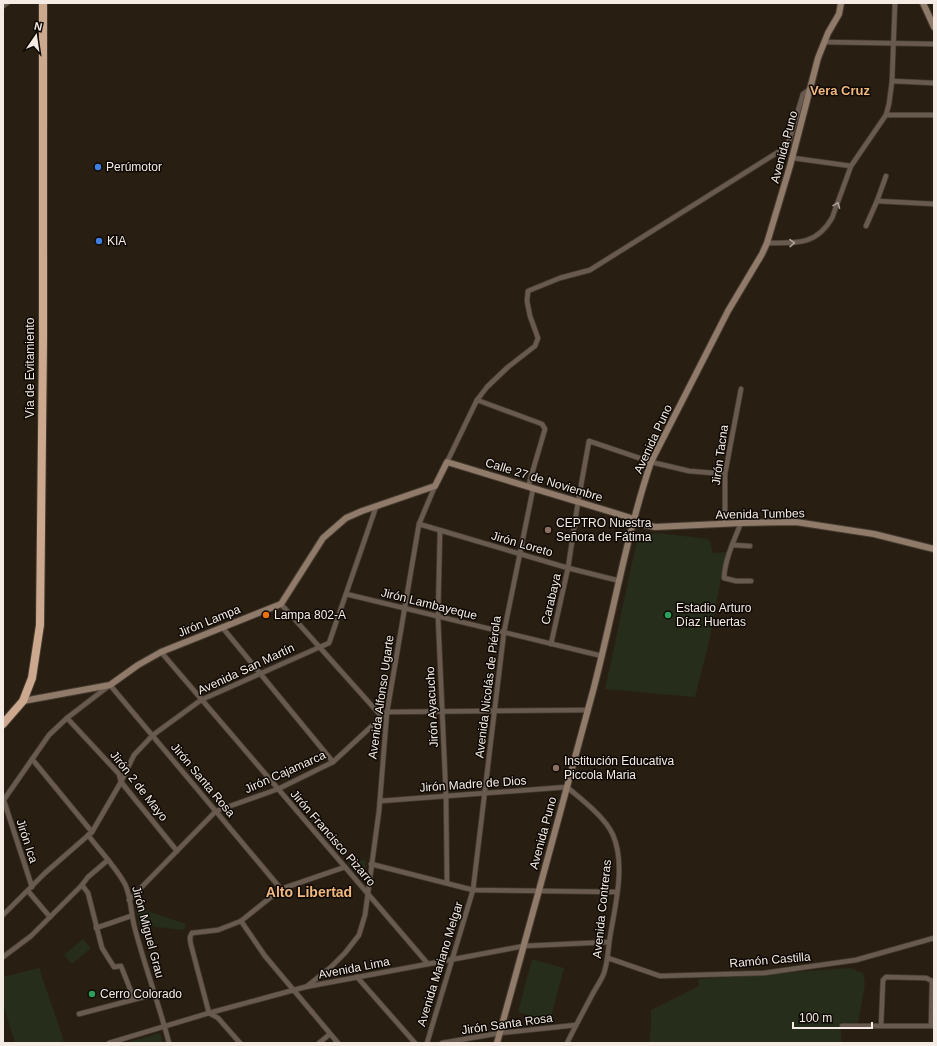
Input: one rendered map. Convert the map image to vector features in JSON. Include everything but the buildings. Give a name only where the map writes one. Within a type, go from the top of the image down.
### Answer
[{"type":"highway","name":"Vía de Evitamiento","points":[[3,724],[23,701],[34,672],[40,625],[43,3]]},
{"type":"street","points":[[3,6],[7,3]]},
{"type":"street","name":"Avenida Puno","points":[[497,1043],[588,710],[634,520],[651,462],[728,311],[762,254],[767,242],[793,158],[818,58],[824,42],[839,14],[841,3]]},
{"type":"street","points":[[767,242],[803,242],[816,236],[828,225],[832,218],[851,166],[886,115],[892,81],[895,3]]},
{"type":"street","points":[[923,3],[934,27]]},
{"type":"street","points":[[824,42],[934,44]]},
{"type":"street","points":[[892,81],[934,83]]},
{"type":"street","name":"Avenida Alfonso Ugarte","points":[[306,987],[331,967],[345,953],[359,934],[365,915],[369,894],[371,864],[380,801],[387,712],[419,524],[435,486],[476,400],[508,367],[536,346],[538,338],[530,316],[527,301],[528,291],[560,278],[590,270],[783,149],[789,141],[803,94],[810,88]]},
{"type":"street","points":[[886,115],[934,115]]},
{"type":"street","points":[[793,158],[851,166]]},
{"type":"street","points":[[866,226],[886,176]]},
{"type":"street","points":[[877,201],[934,204]]},
{"type":"street","name":"Jirón Tacna","points":[[725,524],[725,474],[741,389]]},
{"type":"street","name":"Avenida Nicolás de Piérola","points":[[473,890],[504,632],[520,554],[531,488],[545,429],[544,426],[476,400]]},
{"type":"street","name":"Carabaya","points":[[551,644],[568,568],[578,502],[590,441],[651,462]]},
{"type":"street","name":"Calle 27 de Noviembre","points":[[447,462],[634,520]]},
{"type":"street","points":[[651,462],[689,471],[725,474]]},
{"type":"street","points":[[386,722],[281,604],[323,538],[346,518],[435,486]]},
{"type":"street","name":"Avenida San Martín","points":[[3,915],[58,861],[90,834],[121,782],[134,755],[153,736],[201,700],[329,643],[376,507]]},
{"type":"street","name":"Avenida Tumbes","points":[[634,520],[655,527],[785,522],[807,524],[874,534],[934,549]]},
{"type":"street","points":[[742,523],[732,545],[724,578],[736,581],[751,581]]},
{"type":"street","name":"Jirón Loreto","points":[[419,524],[568,568],[620,581]]},
{"type":"street","name":"Jirón Ayacucho","points":[[440,530],[438,617],[446,796],[447,883]]},
{"type":"street","points":[[732,545],[750,546]]},
{"type":"street","name":"Jirón Lambayeque","points":[[346,594],[602,656]]},
{"type":"street","name":"Jirón Lampa","points":[[3,801],[49,735],[67,718],[110,684],[138,665],[161,652],[281,604]]},
{"type":"street","points":[[222,627],[333,762]]},
{"type":"street","name":"Jirón Francisco Pizarro","points":[[161,652],[428,964]]},
{"type":"street","points":[[23,701],[110,684]]},
{"type":"street","name":"Jirón Santa Rosa","points":[[110,684],[281,889]]},
{"type":"street","points":[[387,712],[588,710]]},
{"type":"street","name":"Jirón Cajamarca","points":[[129,900],[216,812],[278,789],[333,762],[387,712]]},
{"type":"street","name":"Jirón 2 de Mayo","points":[[67,718],[119,774],[121,782],[177,851]]},
{"type":"street","name":"Jirón Miguel Grau","points":[[32,760],[90,834],[125,885],[131,916],[169,1043]]},
{"type":"street","name":"Jirón Madre de Dios","points":[[380,801],[567,787]]},
{"type":"street","name":"Avenida Contreras","points":[[567,787],[603,820],[612,834],[618,848],[619,862],[617,892],[608,958],[604,974],[567,1043]]},
{"type":"street","name":"Jirón Ica","points":[[3,801],[32,887]]},
{"type":"street","points":[[3,957],[31,936],[82,885],[88,877],[108,860]]},
{"type":"street","points":[[371,864],[473,890],[617,892]]},
{"type":"street","points":[[240,1043],[218,1018],[209,1013],[190,937],[192,933],[218,930],[241,921],[281,889],[345,867]]},
{"type":"street","points":[[82,885],[88,893],[102,948],[114,968],[121,966],[134,1000]]},
{"type":"street","name":"Avenida Mariano Melgar","points":[[427,1043],[473,890]]},
{"type":"street","points":[[28,891],[50,917]]},
{"type":"street","points":[[96,928],[131,916]]},
{"type":"street","points":[[241,921],[265,956],[338,1043]]},
{"type":"street","name":"Ramón Castilla","points":[[608,958],[660,976],[764,973],[856,960],[934,938]]},
{"type":"street","name":"Avenida Lima","points":[[109,1043],[209,1013],[306,987],[524,946],[609,942]]},
{"type":"street","points":[[357,977],[415,1043]]},
{"type":"street","points":[[842,1026],[881,1026],[933,1026],[932,981],[926,978],[886,977],[883,980],[881,1026]]},
{"type":"street","points":[[79,1014],[155,994]]},
{"type":"street","name":"Jirón Santa Rosa","points":[[442,1043],[500,1033],[576,1025]]},
{"type":"street","points":[[319,1043],[330,1034]]},
{"type":"green space","name":"Estadio Arturo Díaz Huertas","points":[[659,533],[707,539],[710,541],[713,553],[726,552],[709,642],[695,697],[605,689],[637,540],[646,534]]},
{"type":"green space","points":[[365,860],[365,880],[348,865],[350,863]]},
{"type":"green space","points":[[136,907],[186,924],[184,930],[139,925]]},
{"type":"green space","points":[[83,939],[91,948],[72,964],[64,955]]},
{"type":"green space","points":[[532,959],[564,968],[550,1021],[518,1012]]},
{"type":"green space","points":[[39,968],[64,1041],[55,1043],[15,1043],[3,1004],[3,977]]},
{"type":"green space","points":[[850,968],[863,973],[865,984],[858,1023],[841,1024],[841,1043],[649,1043],[651,1010],[699,986],[698,979]]},
{"type":"green space","points":[[160,1033],[163,1043],[125,1043]]},
{"type":"place","name":"Perúmotor","points":[[98,167]]},
{"type":"place","name":"KIA","points":[[99,241]]},
{"type":"place","name":"CEPTRO Nuestra Señora de Fátima","points":[[548,530]]},
{"type":"place","name":"Lampa 802-A","points":[[266,615]]},
{"type":"place","name":"Estadio Arturo Díaz Huertas","points":[[668,615]]},
{"type":"place","name":"Institución Educativa Piccola Maria","points":[[556,768]]},
{"type":"place","name":"Cerro Colorado","points":[[92,994]]},
{"type":"district","name":"Vera Cruz","points":[[840,90]]},
{"type":"district","name":"Alto Libertad","points":[[309,892]]}]
